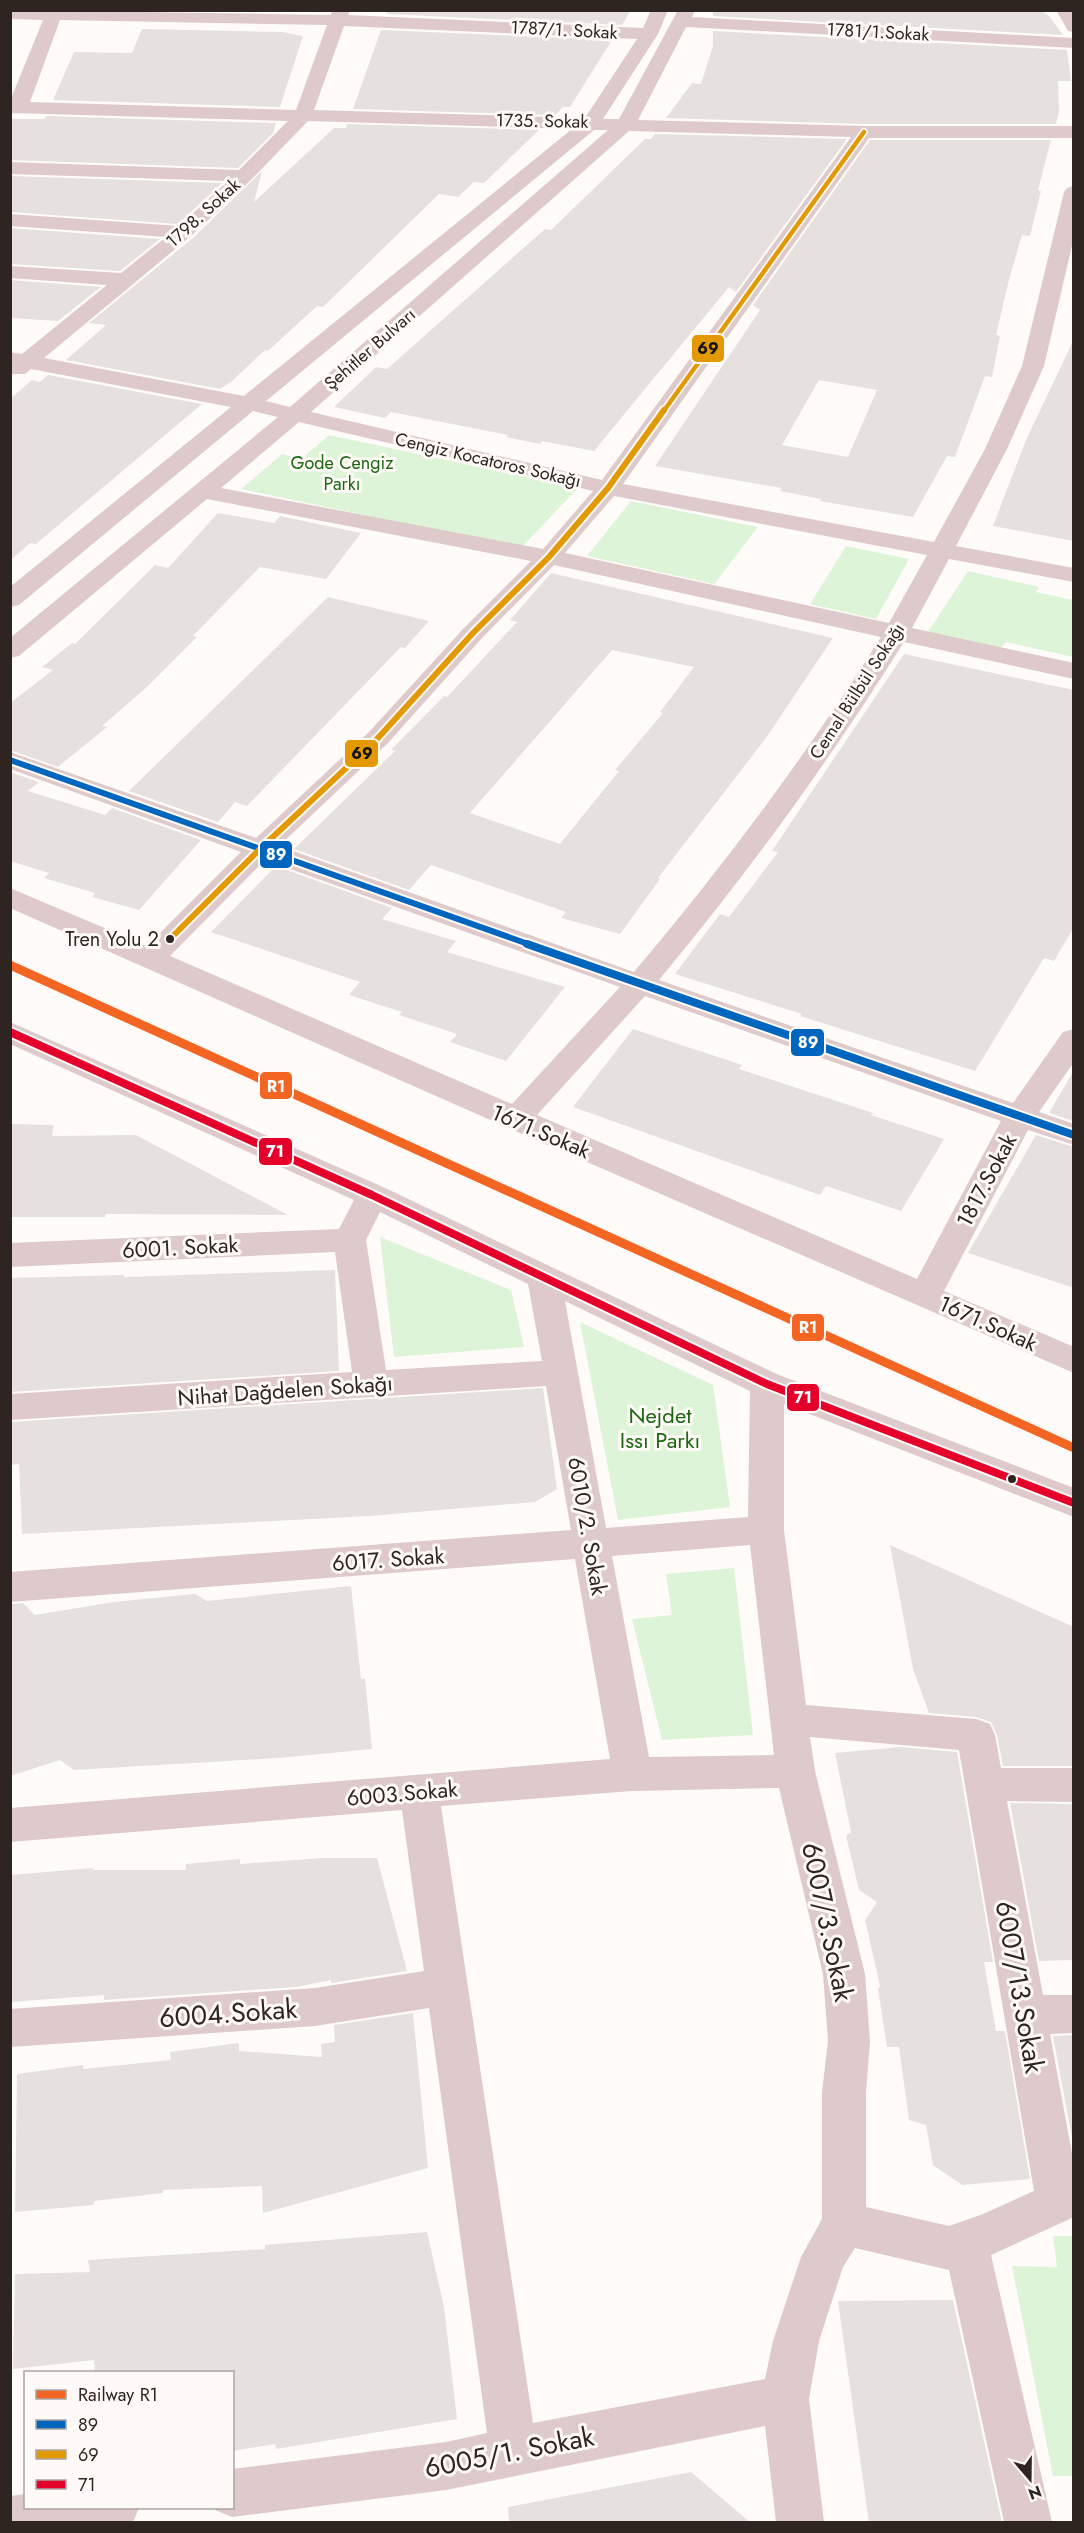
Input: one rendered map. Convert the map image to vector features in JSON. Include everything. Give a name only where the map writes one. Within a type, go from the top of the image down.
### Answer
[{"type":"street","name":"Şehitler Bulvarı","points":[[10,600],[592,122],[650,34],[660,10]]},
{"type":"street","points":[[1064,10],[1074,27]]},
{"type":"street","points":[[15,107],[54,13]]},
{"type":"street","name":"1787/1. Sokak","points":[[10,14],[339,15],[650,34]]},
{"type":"street","name":"1798. Sokak","points":[[15,365],[126,280],[183,232],[244,176],[303,116],[339,15]]},
{"type":"street","name":"Şehitler Bulvarı","points":[[10,651],[294,415],[626,124],[685,16]]},
{"type":"street","name":"1781/1.Sokak","points":[[685,16],[1074,43]]},
{"type":"street","name":"1735. Sokak","points":[[15,107],[592,122],[864,132],[1074,132]]},
{"type":"street","points":[[150,959],[259,850],[378,738],[473,633],[549,557],[608,488],[864,132]]},
{"type":"street","points":[[10,168],[244,176]]},
{"type":"street","name":"Cemal Bülbül Sokağı","points":[[515,1119],[640,984],[714,896],[844,717],[897,632],[996,450],[1033,366],[1071,221],[1074,192]]},
{"type":"street","points":[[10,220],[183,232]]},
{"type":"street","points":[[10,272],[126,280]]},
{"type":"street","name":"Cengiz Kocatoros Sokağı","points":[[15,365],[250,404],[608,488],[1074,575]]},
{"type":"street","points":[[202,491],[549,557],[1074,671]]},
{"type":"street","points":[[10,760],[259,850],[1074,1135]]},
{"type":"street","name":"1671.Sokak","points":[[10,897],[1074,1361]]},
{"type":"street","points":[[10,1032],[372,1195],[767,1384],[1074,1503]]},
{"type":"street","name":"1817.Sokak","points":[[925,1296],[1019,1117],[1074,1040]]},
{"type":"street","points":[[371,1385],[350,1240],[372,1195]]},
{"type":"street","name":"6001. Sokak","points":[[10,1255],[350,1240]]},
{"type":"street","name":"6010/2. Sokak","points":[[544,1278],[632,1774]]},
{"type":"street","name":"Nihat Dağdelen Sokağı","points":[[10,1407],[560,1372]]},
{"type":"street","name":"6007/3.Sokak","points":[[767,1384],[766,1530],[788,1719],[795,1771],[844,1974],[849,2041],[844,2092],[844,2224]]},
{"type":"street","name":"6017. Sokak","points":[[10,1587],[766,1530]]},
{"type":"street","name":"6007/13.Sokak","points":[[788,1719],[976,1735],[1058,2202],[992,2233],[949,2248],[844,2224]]},
{"type":"street","name":"6003.Sokak","points":[[10,1825],[632,1774],[795,1771]]},
{"type":"street","points":[[984,1784],[1074,1785]]},
{"type":"street","points":[[419,1791],[445,1987],[513,2451]]},
{"type":"street","name":"6004.Sokak","points":[[10,2028],[315,2007],[445,1987]]},
{"type":"street","points":[[1025,2015],[1074,2014]]},
{"type":"street","points":[[800,2523],[784,2399],[796,2341],[824,2257],[844,2224]]},
{"type":"street","points":[[966,2243],[1028,2523]]},
{"type":"street","name":"6005/1. Sokak","points":[[234,2493],[446,2466],[784,2399]]},
{"type":"street","points":[[10,2520],[106,2509]]},
{"type":"green space","name":"Gode Cengiz Parkı","points":[[329,435],[578,488],[521,548],[241,489],[282,454],[301,459]]},
{"type":"green space","points":[[631,501],[758,527],[714,584],[587,556]]},
{"type":"green space","points":[[846,546],[909,559],[876,619],[810,604]]},
{"type":"green space","points":[[968,571],[1039,587],[1036,592],[1073,600],[1073,657],[1006,642],[1001,648],[928,632]]},
{"type":"green space","points":[[380,1237],[511,1290],[524,1347],[394,1357]]},
{"type":"green space","name":"Nejdet Issı Parkı","points":[[580,1322],[713,1385],[730,1507],[618,1520]]},
{"type":"green space","points":[[734,1568],[753,1735],[662,1740],[632,1619],[672,1615],[666,1574]]},
{"type":"green space","points":[[1053,2236],[1073,2236],[1073,2476],[1053,2476],[1012,2266],[1057,2267]]},
{"type":"building","points":[[388,10],[631,10],[622,25],[387,14]]},
{"type":"building","points":[[713,10],[1040,10],[1049,16],[1063,35],[713,16]]},
{"type":"building","points":[[142,29],[282,32],[303,36],[280,107],[53,100],[74,52],[132,53]]},
{"type":"building","points":[[381,30],[612,40],[570,107],[563,107],[555,115],[353,109]]},
{"type":"building","points":[[713,31],[1067,50],[1071,81],[1058,81],[1059,111],[1056,124],[864,124],[666,118],[692,83],[701,84],[713,46]]},
{"type":"building","points":[[46,116],[276,123],[273,133],[238,168],[10,160],[10,119],[45,119]]},
{"type":"building","points":[[347,124],[539,130],[484,183],[474,182],[458,197],[439,194],[323,307],[317,306],[268,351],[265,350],[231,382],[220,389],[66,360],[106,325],[89,323],[193,238],[262,171],[254,202],[334,128],[346,128]]},
{"type":"building","points":[[655,134],[847,139],[736,292],[729,287],[594,451],[542,441],[540,444],[506,437],[508,435],[391,412],[385,418],[334,407],[376,367],[387,369],[545,229],[551,230],[645,139],[651,139]]},
{"type":"building","points":[[870,140],[1051,140],[1038,190],[1041,191],[1030,236],[1022,235],[1009,280],[996,335],[1000,336],[992,377],[985,376],[955,457],[947,456],[913,517],[820,501],[821,499],[780,491],[782,488],[655,466],[760,310],[753,305]],"holes":[[[819,380],[877,390],[848,457],[782,445]]]},
{"type":"building","points":[[10,176],[222,183],[178,224],[10,212]]},
{"type":"building","points":[[10,228],[160,239],[120,271],[10,264]]},
{"type":"building","points":[[10,280],[101,287],[58,321],[10,318]]},
{"type":"building","points":[[1074,339],[1074,541],[993,526],[1026,440]]},
{"type":"building","points":[[48,375],[202,404],[36,544],[30,543],[10,561],[10,399],[32,380],[40,382]]},
{"type":"building","points":[[218,513],[274,523],[280,516],[361,533],[326,579],[260,567],[193,636],[197,637],[147,687],[102,726],[107,727],[58,767],[10,750],[10,703],[53,670],[42,667],[72,643],[75,644],[155,565],[168,568]]},
{"type":"building","points":[[551,573],[833,638],[766,738],[658,878],[660,879],[620,934],[561,918],[566,912],[431,865],[409,890],[294,849],[395,751],[391,750],[444,696],[447,697],[517,622],[510,620]],"holes":[[[612,650],[694,667],[660,712],[663,713],[615,770],[619,771],[560,844],[470,813]]]},
{"type":"building","points":[[328,597],[429,621],[405,648],[401,647],[247,806],[235,802],[218,822],[129,791]]},
{"type":"building","points":[[904,654],[1074,690],[1074,927],[1054,961],[1044,958],[975,1071],[675,974],[720,914],[729,917],[778,852],[772,851]]},
{"type":"building","points":[[10,772],[39,782],[28,791],[105,815],[112,808],[201,840],[139,910],[92,897],[95,893],[44,878],[49,873],[10,861]]},
{"type":"building","points":[[276,866],[392,908],[382,919],[456,941],[447,952],[565,987],[506,1061],[450,1042],[457,1034],[399,1015],[402,1012],[349,995],[360,982],[211,932]]},
{"type":"building","points":[[633,1029],[742,1065],[739,1069],[944,1139],[901,1211],[826,1186],[820,1195],[573,1107]]},
{"type":"building","points":[[1074,1070],[1074,1121],[1049,1113]]},
{"type":"building","points":[[10,1124],[54,1125],[52,1136],[136,1135],[288,1215],[106,1214],[105,1217],[10,1217]]},
{"type":"building","points":[[1036,1135],[1074,1147],[1074,1288],[968,1253]]},
{"type":"building","points":[[335,1270],[339,1371],[10,1392],[10,1278],[124,1275],[124,1277]]},
{"type":"building","points":[[543,1388],[557,1489],[535,1502],[370,1516],[22,1534],[19,1464],[10,1465],[10,1422]]},
{"type":"building","points":[[890,1545],[1074,1627],[1074,1766],[1003,1766],[997,1735],[991,1722],[976,1717],[929,1713],[913,1669]]},
{"type":"building","points":[[351,1586],[361,1679],[365,1678],[372,1749],[279,1758],[74,1770],[60,1760],[10,1776],[10,1604],[23,1603],[35,1615],[114,1602],[195,1594],[207,1601]]},
{"type":"building","points":[[900,1747],[957,1752],[993,1962],[984,1962],[996,2031],[1005,2031],[1030,2179],[962,2185],[933,2165],[926,2125],[909,2120],[899,2047],[887,2047],[878,1989],[880,1986],[865,1920],[877,1902],[859,1890],[846,1836],[851,1832],[835,1753]]},
{"type":"building","points":[[1010,1803],[1074,1804],[1074,1960],[1039,1961]]},
{"type":"building","points":[[323,1858],[377,1858],[407,1971],[331,1983],[331,1980],[296,1987],[104,2000],[104,1995],[10,2002],[10,1875],[93,1868],[93,1870],[186,1870],[186,1864],[240,1859],[240,1864]]},
{"type":"building","points":[[413,2013],[428,2168],[263,2213],[262,2186],[163,2190],[163,2193],[94,2201],[94,2205],[15,2212],[17,2074],[83,2065],[83,2069],[171,2060],[170,2052],[239,2043],[239,2051],[322,2057],[321,2044],[335,2042],[334,2025]]},
{"type":"building","points":[[1074,2035],[1074,2149],[1053,2036]]},
{"type":"building","points":[[427,2232],[444,2307],[457,2419],[276,2449],[275,2444],[234,2451],[234,2371],[95,2371],[94,2360],[13,2369],[15,2274],[90,2272],[88,2260],[265,2249],[265,2245]]},
{"type":"building","points":[[953,2300],[1002,2523],[869,2523],[838,2301]]},
{"type":"building","points":[[691,2472],[751,2523],[509,2523],[508,2507]]},
{"type":"rail line","name":"R1","points":[[10,965],[1074,1448]]},
{"type":"transit line","name":"69","points":[[170,939],[259,850],[378,738],[473,633],[549,557],[608,488],[864,132]]},
{"type":"transit line","name":"89","points":[[10,760],[640,984],[1074,1135]]},
{"type":"transit line","name":"71","points":[[10,1032],[372,1195],[767,1384],[1074,1503]]},
{"type":"place","name":"Tren Yolu 2","points":[[170,939]]}]
